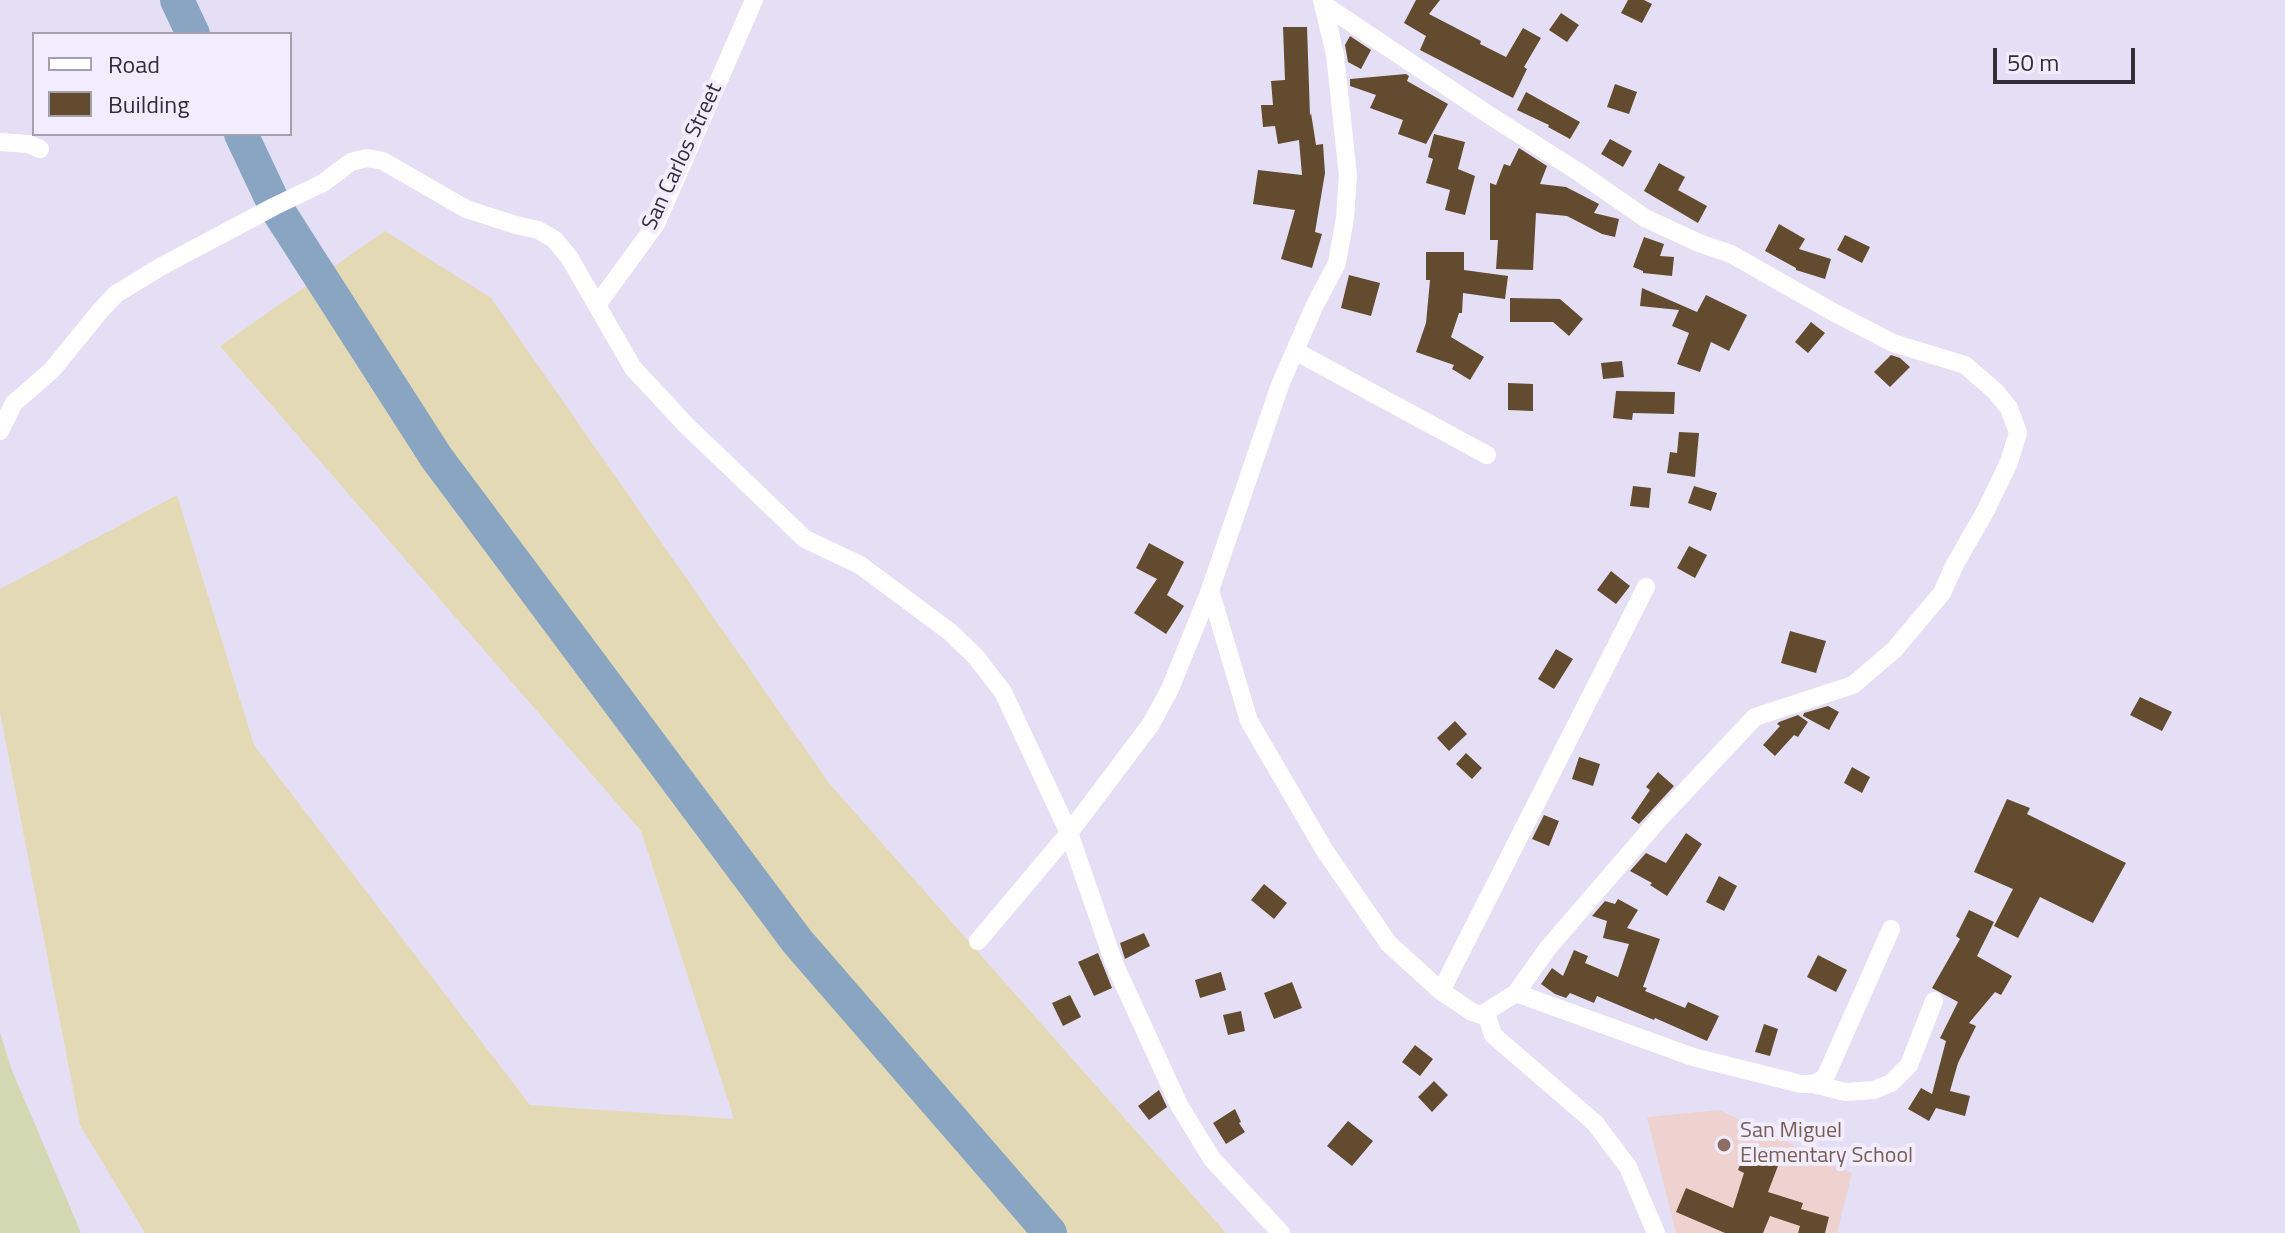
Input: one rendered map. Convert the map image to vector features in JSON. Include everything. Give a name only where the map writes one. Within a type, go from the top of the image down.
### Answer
[{"type":"street","name":"San Carlos Street","points":[[597,305],[656,224],[754,0]]},
{"type":"street","points":[[978,941],[1069,833],[1151,724],[1170,689],[1210,590],[1280,385],[1337,263],[1348,176],[1335,54],[1322,2]]},
{"type":"street","points":[[1210,590],[1249,721],[1325,851],[1389,944],[1441,991],[1472,1012],[1486,1013],[1516,993],[1548,948],[1660,818],[1755,717],[1853,685],[1894,650],[1942,593],[2009,462],[2018,433],[2009,408],[1965,365],[1893,343],[1731,254],[1645,218],[1322,2]]},
{"type":"street","points":[[0,142],[29,144],[40,149]]},
{"type":"street","points":[[0,431],[14,403],[52,370],[116,294],[219,236],[323,183],[351,162],[367,158],[383,161],[466,209],[538,230],[554,239],[569,257],[633,368],[686,425],[805,539],[860,565],[950,632],[976,657],[1003,692],[1069,833],[1114,963],[1179,1105],[1212,1159],[1281,1233]]},
{"type":"street","points":[[1295,351],[1487,455]]},
{"type":"street","points":[[1441,991],[1646,587]]},
{"type":"street","points":[[1814,1084],[1825,1078],[1891,929]]},
{"type":"street","points":[[1516,993],[1693,1057],[1845,1092],[1874,1090],[1891,1083],[1909,1065],[1934,1001]]},
{"type":"street","points":[[1486,1013],[1493,1035],[1595,1123],[1628,1167],[1656,1233]]},
{"type":"shaded area","name":"San Miguel Elementary School","points":[[1719,1110],[1852,1173],[1837,1233],[1676,1233],[1647,1117]]},
{"type":"green space","points":[[0,1032],[11,1068],[81,1233],[0,1233]]},
{"type":"sand","points":[[385,231],[491,298],[829,783],[1226,1233],[145,1233],[80,1125],[0,712],[0,589],[177,495],[254,745],[530,1105],[734,1119],[641,831],[220,346]]},
{"type":"building","points":[[1416,0],[1440,0],[1429,14],[1506,57],[1523,28],[1541,38],[1524,67],[1527,69],[1513,98],[1420,50],[1426,36],[1404,23]]},
{"type":"building","points":[[1628,0],[1644,0],[1652,4],[1642,23],[1621,13]]},
{"type":"building","points":[[1561,13],[1579,25],[1567,42],[1549,30]]},
{"type":"building","points":[[1283,27],[1307,27],[1310,116],[1311,113],[1316,145],[1323,144],[1325,173],[1315,232],[1322,234],[1312,268],[1281,259],[1295,210],[1253,204],[1258,170],[1302,175],[1299,140],[1278,144],[1275,126],[1263,127],[1261,105],[1273,105],[1271,81],[1285,80]]},
{"type":"building","points":[[1350,36],[1371,50],[1361,69],[1348,62],[1345,45]]},
{"type":"building","points":[[1409,76],[1407,81],[1448,104],[1426,144],[1398,134],[1403,120],[1370,108],[1376,95],[1350,86],[1350,79]]},
{"type":"building","points":[[1615,84],[1637,92],[1629,114],[1607,107]]},
{"type":"building","points":[[1526,92],[1580,122],[1570,139],[1517,110]]},
{"type":"building","points":[[1434,134],[1465,142],[1458,169],[1475,176],[1465,215],[1445,210],[1450,190],[1426,183],[1433,159],[1428,157]]},
{"type":"building","points":[[1610,139],[1632,151],[1623,167],[1601,154]]},
{"type":"building","points":[[1519,148],[1547,166],[1540,184],[1566,187],[1599,204],[1594,213],[1619,219],[1615,237],[1602,234],[1567,216],[1536,213],[1533,270],[1496,269],[1498,240],[1490,240],[1490,183],[1496,185],[1504,164],[1510,166]]},
{"type":"building","points":[[1659,163],[1685,177],[1678,190],[1707,206],[1698,223],[1644,191]]},
{"type":"building","points":[[1779,224],[1805,239],[1799,249],[1831,259],[1825,279],[1796,270],[1765,251]]},
{"type":"building","points":[[1845,235],[1870,247],[1862,263],[1837,250]]},
{"type":"building","points":[[1644,237],[1664,244],[1660,256],[1674,257],[1672,276],[1643,273],[1633,267]]},
{"type":"building","points":[[1426,252],[1464,252],[1464,270],[1508,276],[1505,299],[1463,293],[1462,313],[1459,313],[1451,337],[1484,357],[1470,380],[1452,369],[1454,365],[1416,352],[1426,323],[1430,280],[1426,280]]},
{"type":"building","points":[[1349,275],[1380,283],[1371,316],[1341,308]]},
{"type":"building","points":[[1642,288],[1697,312],[1706,295],[1747,315],[1729,351],[1711,342],[1700,372],[1677,364],[1689,333],[1672,326],[1679,310],[1640,306]]},
{"type":"building","points":[[1510,298],[1560,299],[1583,319],[1569,336],[1553,322],[1510,322]]},
{"type":"building","points":[[1811,322],[1825,333],[1808,353],[1795,342]]},
{"type":"building","points":[[1891,355],[1910,367],[1890,387],[1874,372]]},
{"type":"building","points":[[1622,361],[1624,377],[1603,379],[1601,363]]},
{"type":"building","points":[[1508,383],[1533,384],[1533,411],[1508,410]]},
{"type":"building","points":[[1616,391],[1675,392],[1674,414],[1633,413],[1632,420],[1613,418]]},
{"type":"building","points":[[1679,432],[1699,433],[1695,477],[1667,473],[1670,452],[1677,453]]},
{"type":"building","points":[[1633,486],[1651,488],[1649,508],[1630,506]]},
{"type":"building","points":[[1694,486],[1717,493],[1711,511],[1688,503]]},
{"type":"building","points":[[1149,543],[1184,562],[1167,595],[1184,606],[1166,634],[1134,613],[1157,579],[1136,568]]},
{"type":"building","points":[[1689,546],[1707,555],[1695,578],[1677,568]]},
{"type":"building","points":[[1611,571],[1630,586],[1616,604],[1597,590]]},
{"type":"building","points":[[1790,631],[1826,641],[1816,673],[1781,663]]},
{"type":"building","points":[[1556,649],[1573,659],[1554,689],[1538,679]]},
{"type":"building","points":[[2140,697],[2172,712],[2162,731],[2130,715]]},
{"type":"building","points":[[1828,706],[1839,712],[1829,730],[1803,716],[1804,713]]},
{"type":"building","points":[[1798,715],[1808,722],[1798,737],[1794,735],[1775,756],[1763,745],[1780,726],[1777,724],[1779,722]]},
{"type":"building","points":[[1455,721],[1467,734],[1449,751],[1437,738]]},
{"type":"building","points":[[1466,753],[1482,768],[1472,779],[1456,764]]},
{"type":"building","points":[[1579,757],[1600,764],[1593,786],[1572,779]]},
{"type":"building","points":[[1852,767],[1870,777],[1862,793],[1844,783]]},
{"type":"building","points":[[1658,772],[1674,786],[1639,824],[1631,818],[1650,790],[1646,787]]},
{"type":"building","points":[[2007,799],[2030,808],[2027,814],[2126,863],[2093,923],[2040,897],[2018,938],[1994,926],[2013,889],[1974,872]]},
{"type":"building","points":[[1544,815],[1559,821],[1549,846],[1532,839]]},
{"type":"building","points":[[1686,833],[1702,844],[1667,896],[1630,871],[1646,853],[1666,863]]},
{"type":"building","points":[[1719,876],[1737,886],[1724,911],[1706,902]]},
{"type":"building","points":[[1264,884],[1287,903],[1274,919],[1251,900]]},
{"type":"building","points":[[1618,899],[1638,910],[1627,928],[1660,939],[1643,987],[1647,988],[1645,991],[1685,1008],[1688,1002],[1719,1016],[1707,1041],[1597,996],[1594,1003],[1570,993],[1566,998],[1541,984],[1552,968],[1563,976],[1574,950],[1588,956],[1585,963],[1618,977],[1629,944],[1603,938],[1607,921],[1592,916],[1605,901],[1615,904]]},
{"type":"building","points":[[1969,910],[1994,922],[1977,956],[2012,976],[2001,995],[1995,992],[1969,1023],[1976,1026],[1958,1063],[1950,1091],[1970,1096],[1965,1116],[1936,1108],[1929,1121],[1908,1109],[1921,1088],[1932,1094],[1946,1041],[1940,1038],[1958,1002],[1932,988],[1960,939],[1956,936]]},
{"type":"building","points":[[1144,933],[1150,946],[1125,959],[1120,943]]},
{"type":"building","points":[[1098,953],[1112,988],[1094,996],[1078,962]]},
{"type":"building","points":[[1818,955],[1847,970],[1836,992],[1807,977]]},
{"type":"building","points":[[1221,972],[1226,990],[1200,998],[1195,980]]},
{"type":"building","points":[[1292,982],[1302,1008],[1274,1019],[1264,993]]},
{"type":"building","points":[[1070,995],[1081,1017],[1063,1026],[1052,1003]]},
{"type":"building","points":[[1241,1011],[1245,1031],[1228,1035],[1223,1015]]},
{"type":"building","points":[[1764,1024],[1778,1029],[1770,1056],[1755,1052]]},
{"type":"building","points":[[1415,1045],[1433,1059],[1420,1076],[1402,1062]]},
{"type":"building","points":[[1434,1081],[1448,1095],[1432,1112],[1418,1097]]},
{"type":"building","points":[[1159,1090],[1167,1107],[1149,1120],[1138,1106]]},
{"type":"building","points":[[1235,1109],[1245,1132],[1226,1144],[1213,1123]]},
{"type":"building","points":[[1348,1121],[1373,1141],[1352,1166],[1327,1146]]},
{"type":"building","points":[[1748,1145],[1781,1158],[1768,1192],[1803,1203],[1801,1209],[1829,1217],[1825,1233],[1798,1233],[1800,1226],[1770,1216],[1763,1233],[1725,1233],[1676,1212],[1686,1188],[1733,1208],[1744,1173],[1738,1170]]},
{"type":"waterway","points":[[177,0],[192,32]]},
{"type":"waterway","points":[[242,136],[275,206],[436,457],[797,941],[1050,1233]]},
{"type":"place","name":"San Miguel Elementary School","points":[[1724,1145]]}]
